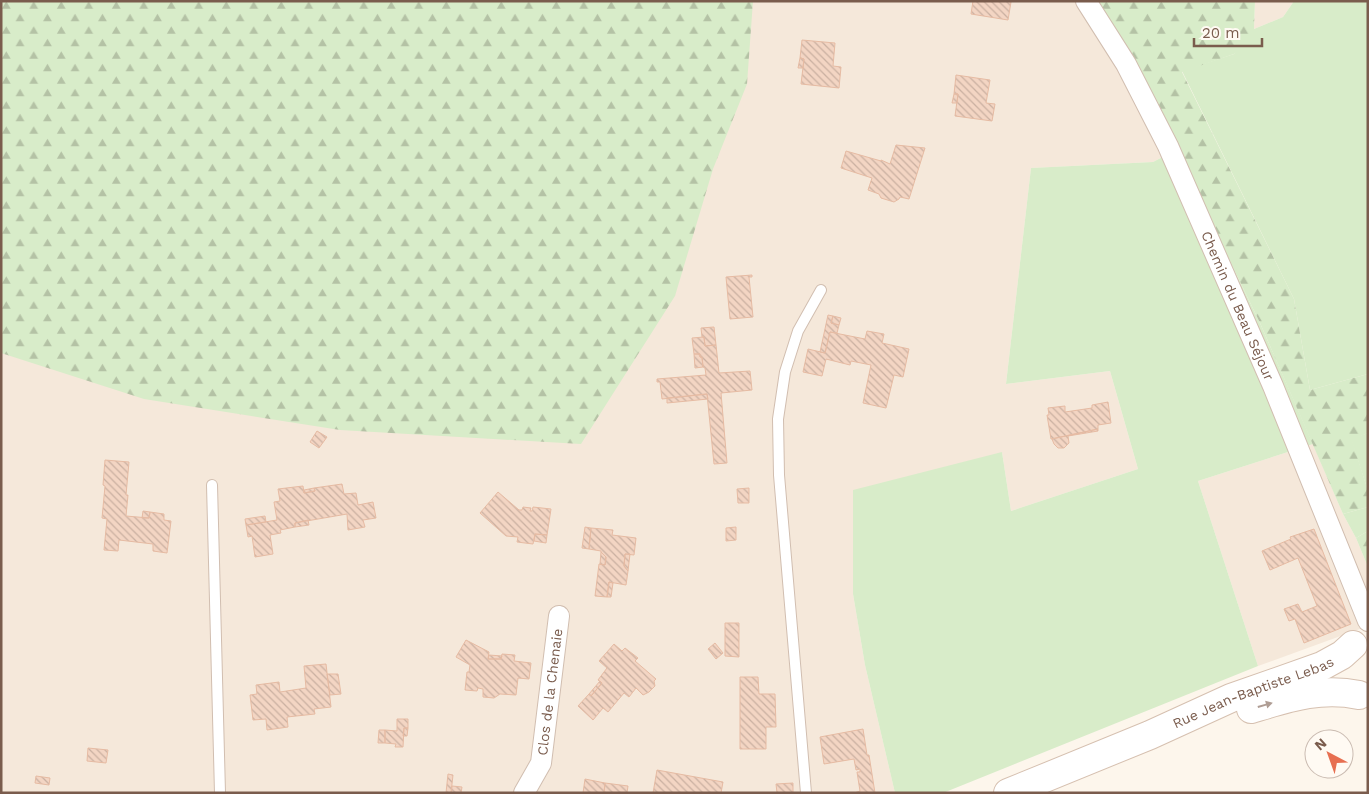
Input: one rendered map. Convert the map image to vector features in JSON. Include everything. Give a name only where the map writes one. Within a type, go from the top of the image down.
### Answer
[{"type":"main road","points":[[1361,640],[1347,654],[1345,672],[1348,682],[1363,698]]},
{"type":"main road","name":"Rue Jean-Baptiste Lebas","points":[[1008,793],[1150,735],[1231,698],[1322,666],[1342,655],[1361,640]]},
{"type":"main road","name":"Rue Jean-Baptiste Lebas","points":[[1150,735],[1219,718],[1295,696],[1335,692],[1363,698]]},
{"type":"street","name":"Chemin du Beau Séjour","points":[[1086,1],[1126,64],[1168,146],[1273,386],[1368,620]]},
{"type":"street","name":"Clos de la Chenaie","points":[[524,793],[541,763],[559,616]]},
{"type":"lane","points":[[806,793],[779,475],[778,419],[785,372],[798,331],[821,290]]},
{"type":"lane","points":[[212,485],[220,793]]},
{"type":"shaded area","points":[[1,1],[1095,1],[1154,96],[1176,150],[1153,162],[1031,168],[1006,384],[1110,371],[1138,469],[1011,511],[1002,452],[853,594],[865,665],[895,793],[1,793]]},
{"type":"shaded area","points":[[1255,1],[1294,1],[1283,17],[1254,29]]},
{"type":"shaded area","points":[[1313,444],[1368,567],[1368,626],[1258,666],[1198,481]]},
{"type":"green space","points":[[1,1],[753,1],[747,84],[713,169],[675,296],[581,444],[340,430],[144,399],[1,353]]},
{"type":"green space","points":[[1095,1],[1255,1],[1254,29],[1256,37],[1234,54],[1182,72],[1294,299],[1310,390],[1368,374],[1368,433],[1352,440],[1368,491],[1368,507],[1343,514],[1260,323],[1176,150],[1154,96]]},
{"type":"green space","points":[[1294,1],[1368,1],[1368,374],[1310,390],[1294,299],[1182,71],[1234,54],[1254,29],[1283,17]]},
{"type":"green space","points":[[1176,150],[1260,323],[1313,444],[1198,481],[1258,666],[943,793],[895,793],[865,665],[853,594],[853,490],[1002,452],[1011,511],[1138,469],[1110,371],[1006,384],[1031,168],[1153,162]]},
{"type":"green space","points":[[1368,433],[1368,491],[1351,439]]},
{"type":"green space","points":[[1368,507],[1368,531],[1356,538],[1343,514]]},
{"type":"green space","points":[[1368,531],[1368,567],[1356,538]]},
{"type":"building","points":[[973,1],[1011,2],[1008,20],[971,14]]},
{"type":"building","points":[[802,40],[835,43],[833,66],[841,67],[839,88],[801,84],[804,59],[800,58]]},
{"type":"building","points":[[800,58],[804,59],[803,68],[798,68]]},
{"type":"building","points":[[956,75],[990,80],[986,103],[995,104],[992,121],[955,116],[958,94],[954,94]]},
{"type":"building","points":[[954,94],[958,94],[957,103],[952,103]]},
{"type":"building","points":[[896,145],[925,148],[909,199],[900,197],[894,202],[881,198],[879,194],[868,190],[872,178],[841,168],[846,151],[890,164]]},
{"type":"building","points":[[752,275],[752,277],[749,277],[753,317],[730,319],[726,277]]},
{"type":"building","points":[[828,315],[833,316],[831,323],[839,325],[837,333],[830,332],[825,353],[820,352]]},
{"type":"building","points":[[833,316],[841,318],[839,325],[831,323]]},
{"type":"building","points":[[714,327],[716,345],[705,346],[701,328]]},
{"type":"building","points":[[867,331],[884,334],[882,343],[909,349],[903,377],[894,375],[886,408],[863,403],[871,365],[851,361],[850,365],[826,359],[822,376],[803,372],[808,349],[825,353],[830,332],[865,339]]},
{"type":"building","points":[[704,337],[705,346],[716,345],[719,373],[750,371],[752,390],[721,393],[727,463],[714,464],[707,394],[662,399],[660,382],[657,382],[657,379],[706,375],[702,357],[700,357],[700,354],[694,354],[692,338]]},
{"type":"building","points":[[694,354],[700,354],[703,367],[695,368]]},
{"type":"building","points":[[707,394],[708,399],[667,403],[667,398]]},
{"type":"building","points":[[1108,402],[1111,423],[1098,425],[1098,429],[1051,439],[1047,415],[1049,415],[1048,408],[1065,406],[1065,412],[1092,408],[1092,405]]},
{"type":"building","points":[[1098,429],[1098,431],[1068,436],[1069,443],[1064,448],[1058,448],[1052,439]]},
{"type":"building","points":[[317,431],[327,437],[319,448],[310,442]]},
{"type":"building","points":[[105,460],[129,462],[126,516],[149,518],[150,512],[164,514],[164,520],[171,521],[167,553],[153,551],[153,544],[119,540],[118,551],[104,550],[107,519],[102,518]]},
{"type":"building","points":[[342,484],[344,494],[356,493],[358,505],[373,502],[376,518],[363,520],[365,527],[348,530],[347,514],[295,523],[295,527],[280,530],[281,533],[270,535],[273,554],[255,557],[252,536],[248,537],[246,525],[277,520],[274,502],[280,501],[278,489],[303,486],[304,493],[315,491],[314,488]]},
{"type":"building","points":[[314,488],[315,491],[304,493],[304,490]]},
{"type":"building","points":[[749,488],[749,503],[738,503],[737,489]]},
{"type":"building","points":[[498,492],[519,510],[522,510],[523,507],[531,508],[530,511],[532,511],[533,507],[551,509],[547,535],[535,534],[533,544],[517,542],[518,537],[506,536],[480,513]]},
{"type":"building","points":[[143,511],[150,512],[149,518],[142,518]]},
{"type":"building","points":[[265,516],[266,522],[246,525],[245,519]]},
{"type":"building","points":[[308,520],[309,525],[295,527],[295,523]]},
{"type":"building","points":[[585,527],[591,528],[589,549],[582,548]]},
{"type":"building","points":[[736,527],[736,540],[726,541],[726,528]]},
{"type":"building","points":[[591,528],[613,530],[612,535],[636,538],[634,555],[625,554],[624,566],[628,571],[626,585],[609,582],[607,597],[595,596],[599,564],[605,565],[606,557],[601,551],[589,549]]},
{"type":"building","points":[[1314,529],[1351,624],[1304,643],[1295,619],[1289,621],[1284,609],[1298,604],[1302,612],[1317,606],[1298,558],[1270,570],[1262,551],[1291,539],[1290,537]]},
{"type":"building","points":[[535,534],[547,535],[546,543],[534,541]]},
{"type":"building","points":[[601,552],[606,557],[605,565],[600,564]]},
{"type":"building","points":[[625,554],[630,554],[628,571],[624,566]]},
{"type":"building","points":[[609,582],[613,583],[611,597],[607,597]]},
{"type":"building","points":[[725,623],[739,623],[739,657],[725,656]]},
{"type":"building","points":[[466,640],[489,652],[488,659],[501,659],[502,654],[515,655],[514,661],[531,663],[529,679],[518,678],[516,695],[500,694],[494,698],[483,697],[483,689],[478,688],[477,691],[465,690],[467,672],[469,672],[470,665],[456,657]]},
{"type":"building","points":[[715,643],[723,653],[716,659],[708,649]]},
{"type":"building","points":[[614,644],[622,651],[625,648],[638,658],[635,661],[656,679],[654,681],[655,686],[643,695],[636,688],[629,697],[624,693],[608,712],[603,708],[593,720],[578,706],[589,694],[591,696],[602,683],[598,680],[607,668],[599,661]]},
{"type":"building","points":[[489,655],[502,656],[501,659],[488,659]]},
{"type":"building","points":[[326,664],[331,707],[314,709],[315,714],[287,717],[288,727],[267,730],[266,719],[253,720],[250,695],[257,694],[256,685],[279,682],[280,692],[306,688],[304,666]]},
{"type":"building","points":[[327,674],[338,674],[341,694],[330,695]]},
{"type":"building","points":[[740,677],[758,677],[759,694],[775,694],[776,727],[766,727],[766,749],[740,749]]},
{"type":"building","points":[[600,681],[602,683],[591,696],[589,694]]},
{"type":"building","points":[[397,719],[408,719],[408,728],[404,728],[403,747],[395,747],[396,744],[385,743],[385,730],[397,731]]},
{"type":"building","points":[[404,728],[408,728],[407,736],[403,736]]},
{"type":"building","points":[[863,729],[875,793],[854,793],[860,791],[857,772],[860,772],[860,769],[856,770],[854,759],[824,764],[820,737]]},
{"type":"building","points":[[379,730],[385,730],[385,743],[378,743]]},
{"type":"building","points":[[88,748],[108,750],[106,763],[87,761]]},
{"type":"building","points":[[657,770],[723,782],[721,793],[653,793]]},
{"type":"building","points":[[448,774],[453,775],[451,793],[446,793]]},
{"type":"building","points":[[36,776],[50,778],[49,785],[35,783]]},
{"type":"building","points":[[585,779],[605,783],[604,793],[583,793]]},
{"type":"building","points":[[605,783],[628,786],[627,793],[604,793]]},
{"type":"building","points":[[793,783],[793,793],[777,793],[776,784]]},
{"type":"building","points":[[452,786],[462,787],[461,793],[451,793]]}]
